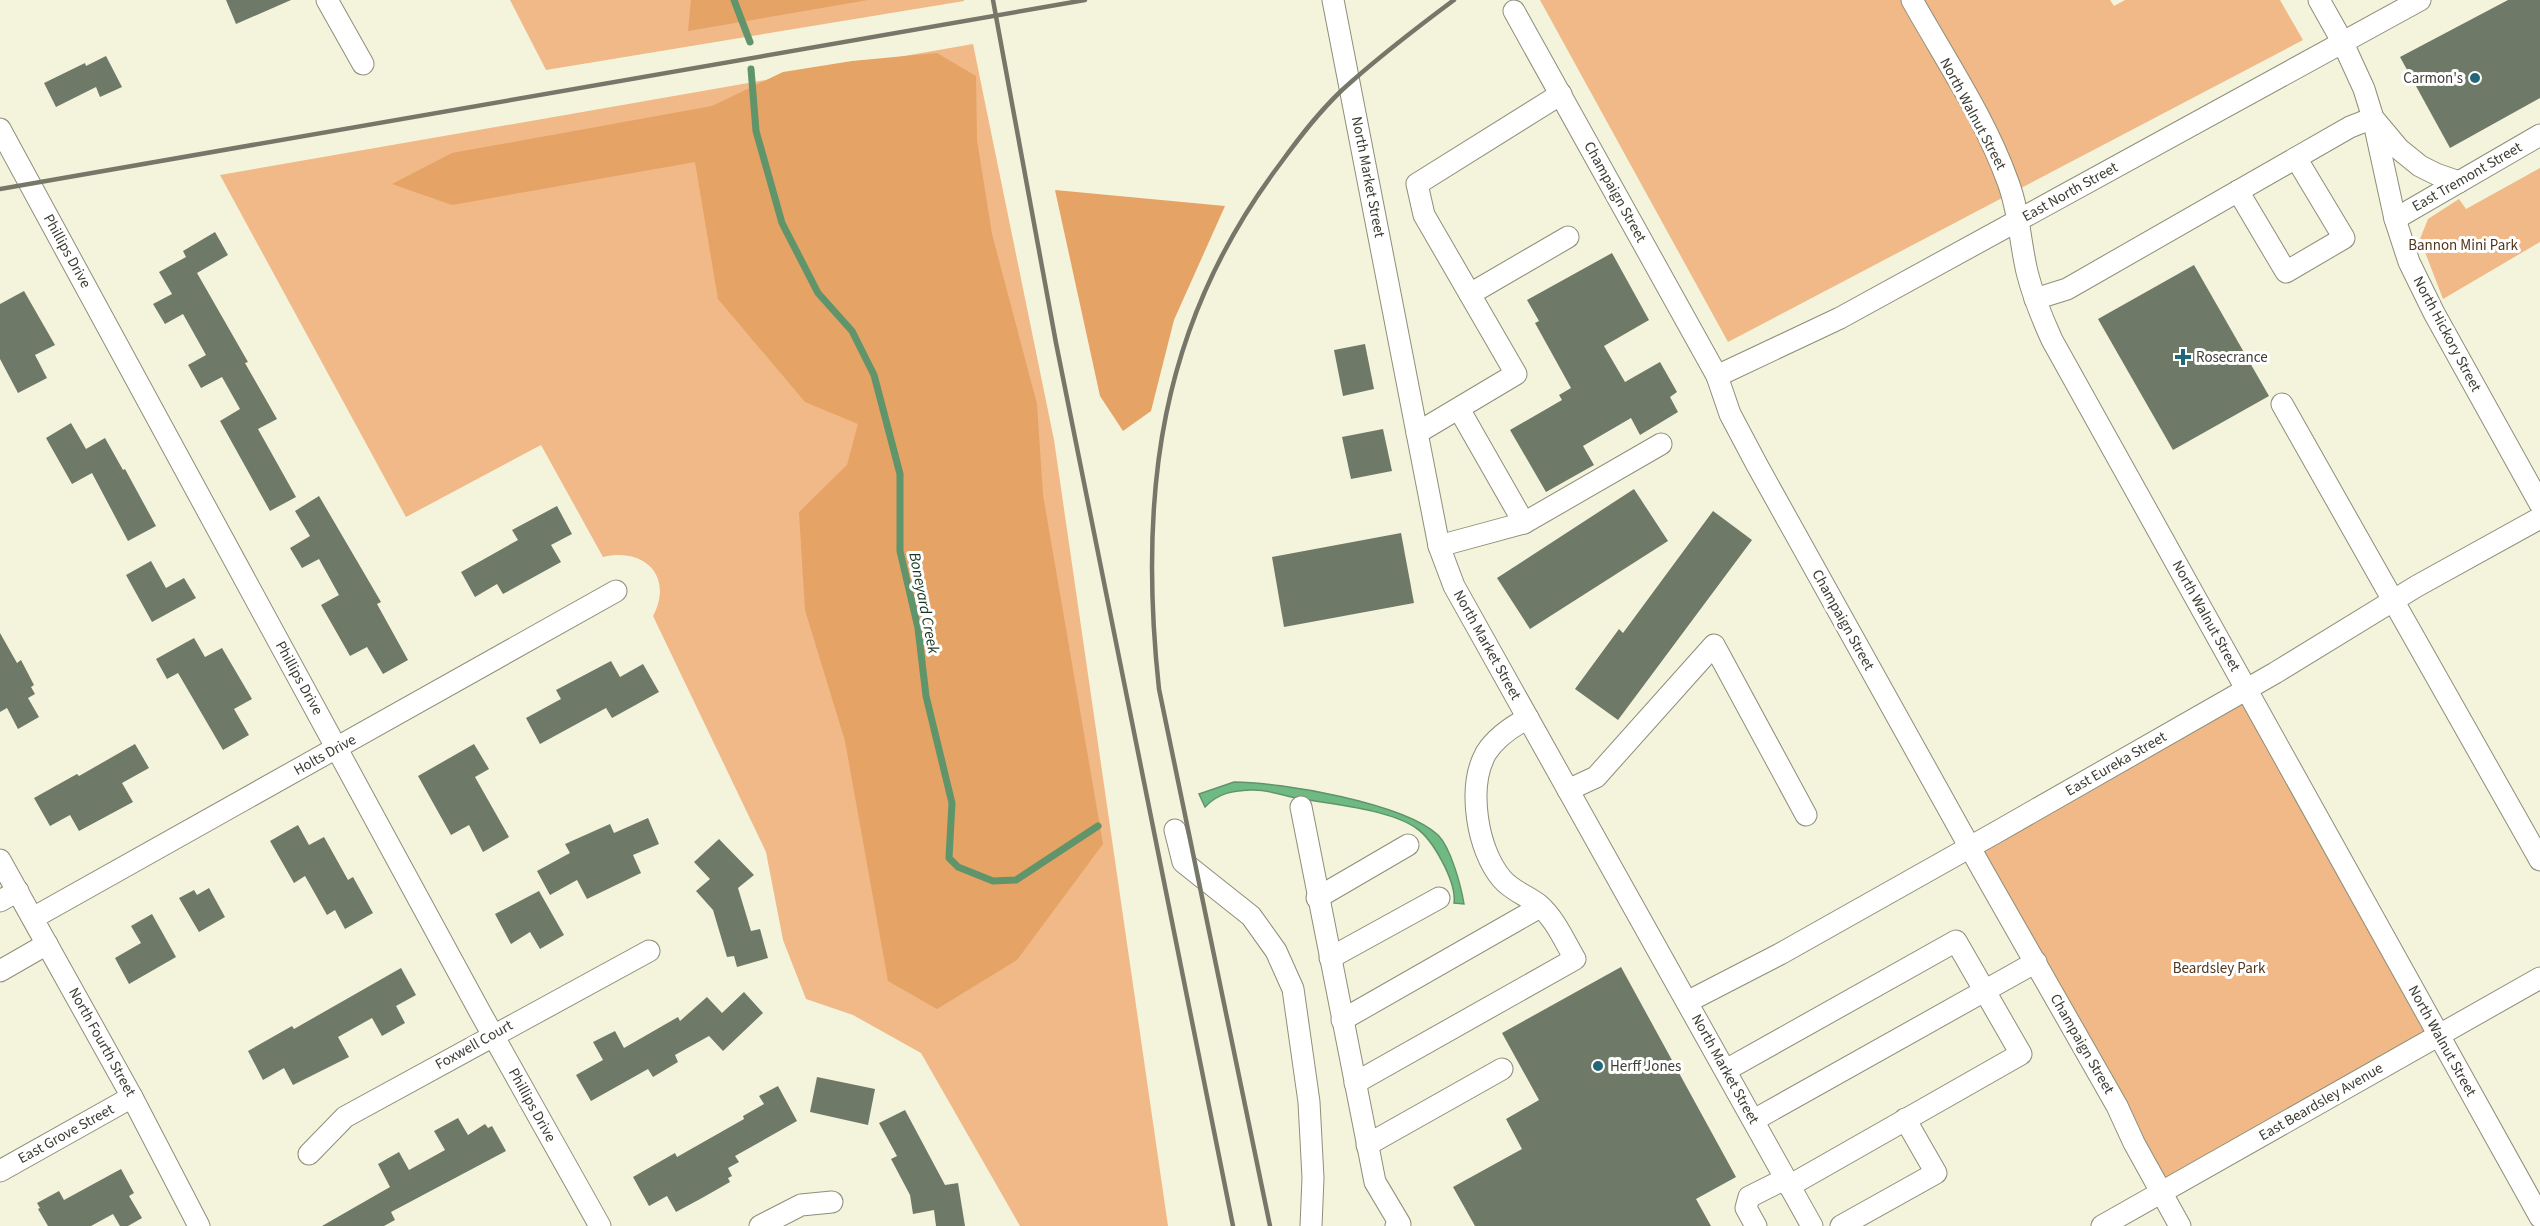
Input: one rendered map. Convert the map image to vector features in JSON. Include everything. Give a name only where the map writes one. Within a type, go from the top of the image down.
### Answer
[{"type":"street","points":[[327,0],[363,64]]},
{"type":"street","name":"North Market Street","points":[[1333,0],[1439,546],[1454,586],[1472,622],[1812,1226]]},
{"type":"street","name":"North Walnut Street","points":[[1912,0],[1989,137],[2008,180],[2019,220],[2026,270],[2035,299],[2058,351],[2540,1217]]},
{"type":"street","name":"North Hickory Street","points":[[2319,0],[2342,41],[2364,89],[2373,118],[2395,219],[2409,262],[2434,314],[2540,504]]},
{"type":"street","name":"East North Street","points":[[1717,376],[1840,318],[2420,0]]},
{"type":"street","name":"Champaign Street","points":[[1514,11],[1717,376],[1730,414],[1757,465],[2117,1106],[2180,1226]]},
{"type":"street","points":[[1417,433],[1516,374],[1424,215],[1417,184],[1561,94]]},
{"type":"street","points":[[2035,299],[2067,290],[2350,127],[2373,118]]},
{"type":"street","name":"North Hickory Street","points":[[2373,118],[2399,150],[2420,166],[2459,182]]},
{"type":"street","name":"Phillips Drive","points":[[0,129],[493,1035],[600,1226]]},
{"type":"street","name":"East Tremont Street","points":[[2395,219],[2540,135]]},
{"type":"street","points":[[2238,191],[2286,272],[2344,238],[2296,158]]},
{"type":"street","points":[[1470,294],[1568,237]]},
{"type":"street","points":[[2282,404],[2395,600],[2540,860]]},
{"type":"street","points":[[1459,409],[1524,523]]},
{"type":"street","points":[[1439,546],[1524,523],[1661,444]]},
{"type":"street","name":"East Eureka Street","points":[[1687,1002],[1780,954],[2247,689],[2395,600],[2540,519]]},
{"type":"street","name":"Holts Drive","points":[[33,918],[616,591]]},
{"type":"street","points":[[1568,790],[1596,777],[1714,645],[1806,815]]},
{"type":"street","points":[[1355,1083],[1575,959],[1550,915],[1502,879],[1491,862],[1481,837],[1477,809],[1478,776],[1487,752],[1507,730],[1528,718]]},
{"type":"street","points":[[1301,807],[1317,898],[1375,1182],[1400,1224],[1396,1226]]},
{"type":"street","points":[[1175,830],[1183,862],[1251,916],[1276,951],[1293,988],[1309,1102],[1313,1178],[1311,1226]]},
{"type":"street","points":[[1317,898],[1408,845]]},
{"type":"street","name":"North Fourth Street","points":[[0,860],[9,896],[33,918],[132,1097],[199,1226]]},
{"type":"street","points":[[1329,958],[1439,898]]},
{"type":"street","points":[[1342,1020],[1540,907]]},
{"type":"street","points":[[1726,1070],[1956,940],[2021,1054],[1787,1182],[1749,1197],[1746,1208],[1756,1226]]},
{"type":"street","points":[[0,971],[47,944]]},
{"type":"street","name":"Foxwell Court","points":[[309,1154],[345,1117],[649,951]]},
{"type":"street","points":[[1754,1120],[2036,962]]},
{"type":"street","name":"East Beardsley Avenue","points":[[2102,1226],[2540,978]]},
{"type":"street","points":[[1368,1145],[1502,1069]]},
{"type":"street","name":"East Grove Street","points":[[0,1171],[132,1097]]},
{"type":"street","points":[[1841,1226],[1936,1173],[1905,1119]]},
{"type":"street","points":[[760,1226],[801,1205],[832,1202]]},
{"type":"green space","points":[[510,0],[964,0],[964,1],[546,70]]},
{"type":"green space","points":[[1540,0],[2110,0],[2114,6],[2125,0],[2280,0],[2303,40],[1728,342]]},
{"type":"green space","points":[[973,44],[1054,440],[1168,1226],[1020,1226],[921,1053],[853,1015],[806,999],[783,940],[766,852],[653,616],[659,602],[660,588],[651,568],[631,556],[603,557],[541,445],[406,517],[220,175]]},
{"type":"green space","name":"Bannon Mini Park","points":[[2540,168],[2540,242],[2443,299],[2420,239],[2428,219],[2459,199],[2466,209]]},
{"type":"green space","name":"Beardsley Park","points":[[2244,697],[2431,1034],[2165,1187],[1978,850]]},
{"type":"shaded area","points":[[691,0],[868,0],[688,31]]},
{"type":"shaded area","points":[[937,53],[976,76],[977,140],[992,234],[1037,404],[1043,495],[1103,844],[1017,960],[937,1009],[888,981],[845,741],[805,610],[799,512],[847,465],[858,424],[805,402],[718,299],[695,162],[452,205],[392,184],[452,153],[712,106],[783,72],[852,61]]},
{"type":"shaded area","points":[[1055,190],[1225,206],[1174,320],[1151,411],[1123,431],[1100,396]]},
{"type":"shaded area","points":[[1234,782],[1281,786],[1340,796],[1398,813],[1421,824],[1443,841],[1458,878],[1464,904],[1454,903],[1448,873],[1430,842],[1416,828],[1375,812],[1268,791],[1238,791],[1226,794],[1205,807],[1199,794]]},
{"type":"building","points":[[226,0],[291,0],[236,24]]},
{"type":"building","name":"Carmon's","points":[[2508,0],[2540,0],[2540,98],[2450,148],[2400,57]]},
{"type":"building","points":[[106,56],[122,87],[100,97],[96,87],[56,107],[44,83],[85,63],[86,66]]},
{"type":"building","points":[[215,232],[228,255],[197,273],[248,362],[245,363],[277,419],[258,429],[296,497],[270,511],[220,421],[240,409],[222,377],[201,388],[188,365],[206,355],[183,314],[165,324],[153,304],[172,294],[159,272],[186,257],[183,251]]},
{"type":"building","points":[[1612,253],[1649,320],[1604,346],[1625,382],[1660,362],[1677,392],[1670,397],[1678,412],[1640,435],[1631,418],[1583,446],[1594,465],[1546,492],[1510,430],[1562,400],[1559,395],[1571,388],[1535,323],[1539,321],[1527,300]]},
{"type":"building","name":"Rosecrance","points":[[2194,265],[2269,396],[2173,450],[2098,319]]},
{"type":"building","points":[[24,291],[55,345],[35,355],[47,378],[18,393],[0,359],[0,304]]},
{"type":"building","points":[[1365,344],[1374,389],[1343,396],[1334,350]]},
{"type":"building","points":[[71,423],[86,449],[105,438],[156,526],[128,541],[92,473],[72,484],[46,438]]},
{"type":"building","points":[[1383,429],[1392,471],[1351,479],[1342,437]]},
{"type":"building","points":[[1634,489],[1668,541],[1530,629],[1497,578]]},
{"type":"building","points":[[319,496],[381,602],[377,604],[408,660],[383,674],[367,647],[350,656],[321,605],[339,595],[319,559],[302,568],[290,548],[310,536],[295,511]]},
{"type":"building","points":[[557,506],[572,534],[551,545],[561,562],[503,594],[497,584],[475,597],[461,572],[518,540],[512,530]]},
{"type":"building","points":[[1713,511],[1752,540],[1618,720],[1575,689],[1619,629],[1623,633]]},
{"type":"building","points":[[1401,533],[1414,603],[1284,627],[1272,557]]},
{"type":"building","points":[[151,561],[166,588],[184,578],[196,598],[152,622],[126,575]]},
{"type":"building","points":[[0,633],[17,663],[21,660],[34,685],[31,687],[35,694],[28,698],[39,717],[18,729],[7,708],[0,712]]},
{"type":"building","points":[[194,638],[205,657],[222,648],[252,699],[234,709],[249,735],[223,750],[178,673],[167,679],[156,659]]},
{"type":"building","points":[[611,661],[620,677],[643,664],[659,692],[612,718],[606,708],[540,744],[526,718],[561,699],[556,690]]},
{"type":"building","points":[[135,744],[149,768],[122,783],[133,802],[79,831],[70,815],[50,826],[34,798],[77,774],[79,776]]},
{"type":"building","points":[[474,744],[489,769],[475,777],[509,837],[483,852],[469,825],[451,835],[418,776]]},
{"type":"building","points":[[648,818],[659,844],[633,855],[641,873],[587,899],[577,880],[550,895],[537,871],[570,853],[565,844],[610,824],[614,833]]},
{"type":"building","points":[[298,825],[309,845],[324,837],[348,880],[353,877],[373,913],[345,929],[335,910],[327,915],[305,876],[294,883],[270,841]]},
{"type":"building","points":[[719,839],[754,875],[738,888],[751,931],[760,929],[768,958],[737,967],[734,956],[727,957],[713,910],[696,891],[710,879],[694,862]]},
{"type":"building","points":[[209,888],[225,917],[199,932],[179,898],[194,890],[197,895]]},
{"type":"building","points":[[539,891],[564,935],[540,949],[530,932],[511,944],[495,914]]},
{"type":"building","points":[[152,914],[176,957],[129,984],[115,958],[141,943],[131,926]]},
{"type":"building","name":"Herff Jones","points":[[1621,967],[1736,1177],[1696,1199],[1711,1226],[1475,1226],[1453,1187],[1522,1149],[1506,1119],[1539,1100],[1502,1033]]},
{"type":"building","points":[[401,968],[416,995],[396,1006],[405,1023],[382,1036],[372,1018],[338,1037],[349,1057],[293,1085],[284,1068],[263,1080],[248,1051],[292,1026],[294,1029]]},
{"type":"building","points":[[744,992],[763,1013],[723,1051],[709,1036],[675,1055],[678,1062],[653,1077],[648,1069],[591,1101],[576,1075],[603,1060],[593,1042],[615,1031],[624,1048],[678,1017],[680,1021],[707,997],[722,1013]]},
{"type":"building","points":[[817,1077],[875,1089],[868,1125],[810,1112]]},
{"type":"building","points":[[778,1086],[797,1121],[735,1156],[739,1162],[728,1168],[732,1176],[728,1178],[730,1182],[676,1212],[667,1196],[649,1206],[633,1177],[675,1153],[677,1157],[744,1119],[743,1116],[764,1104],[759,1096]]},
{"type":"building","points":[[905,1110],[945,1185],[958,1183],[965,1226],[936,1226],[934,1210],[913,1214],[910,1195],[891,1159],[897,1156],[879,1123]]},
{"type":"building","points":[[458,1118],[468,1135],[485,1124],[488,1128],[492,1126],[506,1151],[391,1212],[395,1220],[384,1226],[322,1226],[390,1187],[378,1164],[399,1152],[409,1170],[445,1150],[434,1131]]},
{"type":"building","points":[[121,1169],[134,1193],[129,1196],[142,1218],[128,1226],[120,1226],[113,1214],[91,1226],[48,1226],[37,1203],[59,1191],[64,1200]]},
{"type":"waterway","name":"Boneyard Creek","points":[[734,0],[750,42]]},
{"type":"waterway","name":"Boneyard Creek","points":[[751,69],[756,131],[782,223],[818,293],[852,331],[874,375],[900,474],[900,551],[918,628],[926,696],[952,803],[949,858],[958,867],[993,881],[1016,880],[1098,826]]},
{"type":"railway","points":[[993,0],[1056,343],[1233,1226]]},
{"type":"railway","points":[[0,189],[1085,0]]},
{"type":"railway","points":[[1270,1226],[1159,689],[1153,617],[1152,548],[1156,480],[1166,414],[1183,349],[1207,286],[1239,225],[1288,153],[1331,100],[1376,61],[1454,0]]},
{"type":"place","name":"Carmon's","points":[[2475,78]]},
{"type":"place","name":"Rosecrance","points":[[2183,357]]},
{"type":"place","name":"Herff Jones","points":[[1598,1066]]}]
